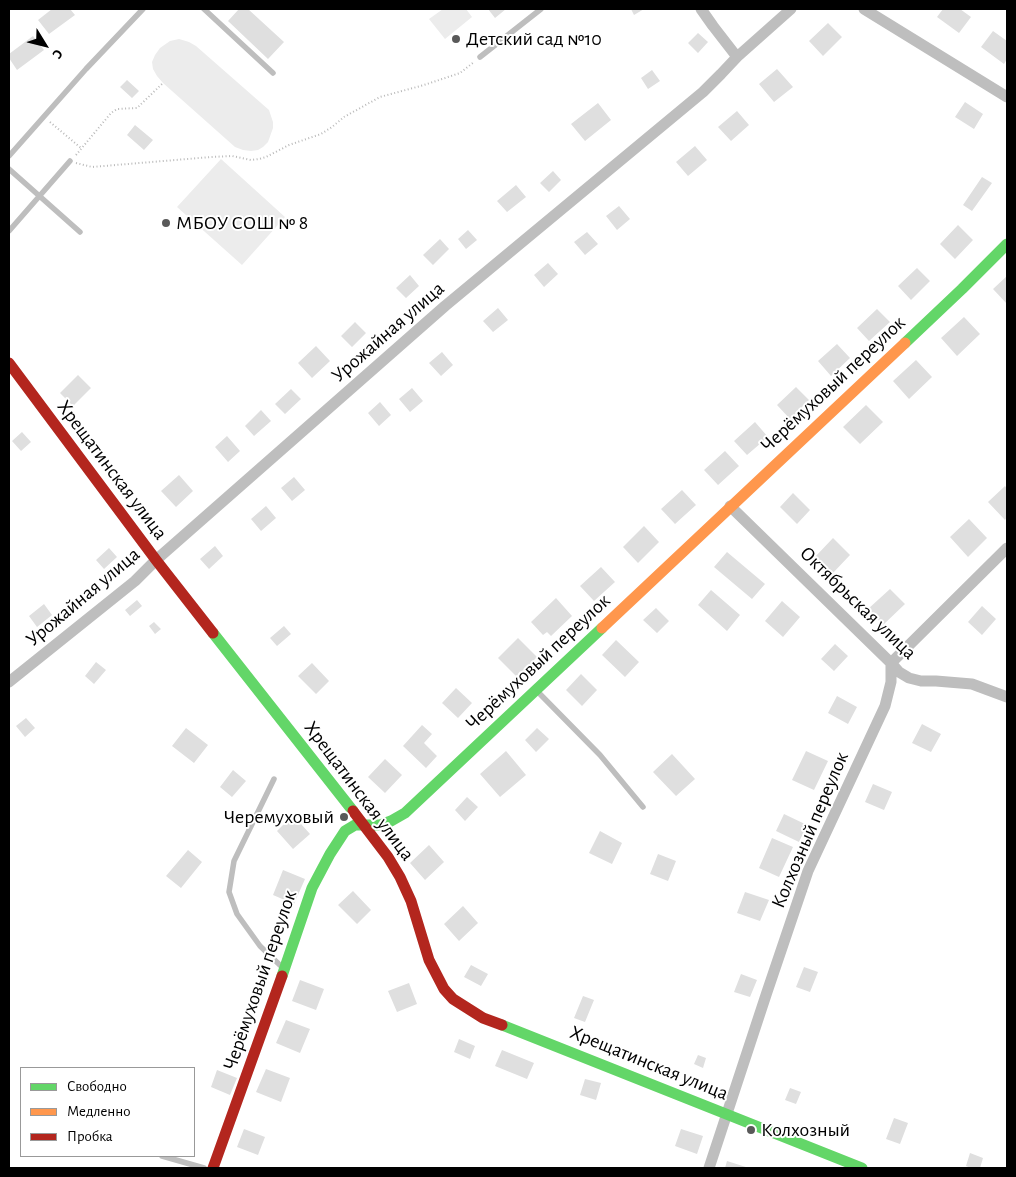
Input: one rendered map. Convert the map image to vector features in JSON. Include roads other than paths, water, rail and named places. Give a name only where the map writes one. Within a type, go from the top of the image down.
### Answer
[{"type":"street","points":[[701,9],[737,56]]},
{"type":"street","name":"Урожайная улица","points":[[9,682],[136,582],[156,560],[445,306],[703,92],[737,56],[791,9]]},
{"type":"street","points":[[864,9],[1007,97]]},
{"type":"street","name":"Черёмуховый переулок","points":[[213,1168],[312,888],[345,831],[355,825],[380,825],[392,821],[405,813],[962,289],[1007,244]]},
{"type":"street","name":"Хрещатинская улица","points":[[9,364],[156,560],[388,857],[411,901],[429,960],[444,989],[453,999],[483,1018],[862,1168]]},
{"type":"street","name":"Октябрьская улица","points":[[730,506],[899,672],[921,682],[936,681],[972,684],[1007,697]]},
{"type":"street","points":[[891,663],[1007,548]]},
{"type":"street","name":"Колхозный переулок","points":[[709,1168],[808,871],[885,706],[891,682],[891,663]]},
{"type":"lane","points":[[9,156],[86,69],[143,9]]},
{"type":"lane","points":[[204,9],[273,72]]},
{"type":"lane","points":[[480,57],[541,9]]},
{"type":"lane","points":[[9,231],[70,161]]},
{"type":"lane","points":[[9,169],[80,232]]},
{"type":"lane","points":[[536,690],[600,755],[642,807]]},
{"type":"lane","points":[[274,779],[234,861],[228,892],[238,914],[260,946],[284,970]]},
{"type":"lane","points":[[166,1157],[204,1168]]},
{"type":"place","name":"Детский сад №10","points":[[456,39]]},
{"type":"place","name":"МБОУ СОШ № 8","points":[[166,223]]},
{"type":"place","name":"Черемуховый","points":[[344,817]]},
{"type":"place","name":"Колхозный","points":[[751,1130]]}]
